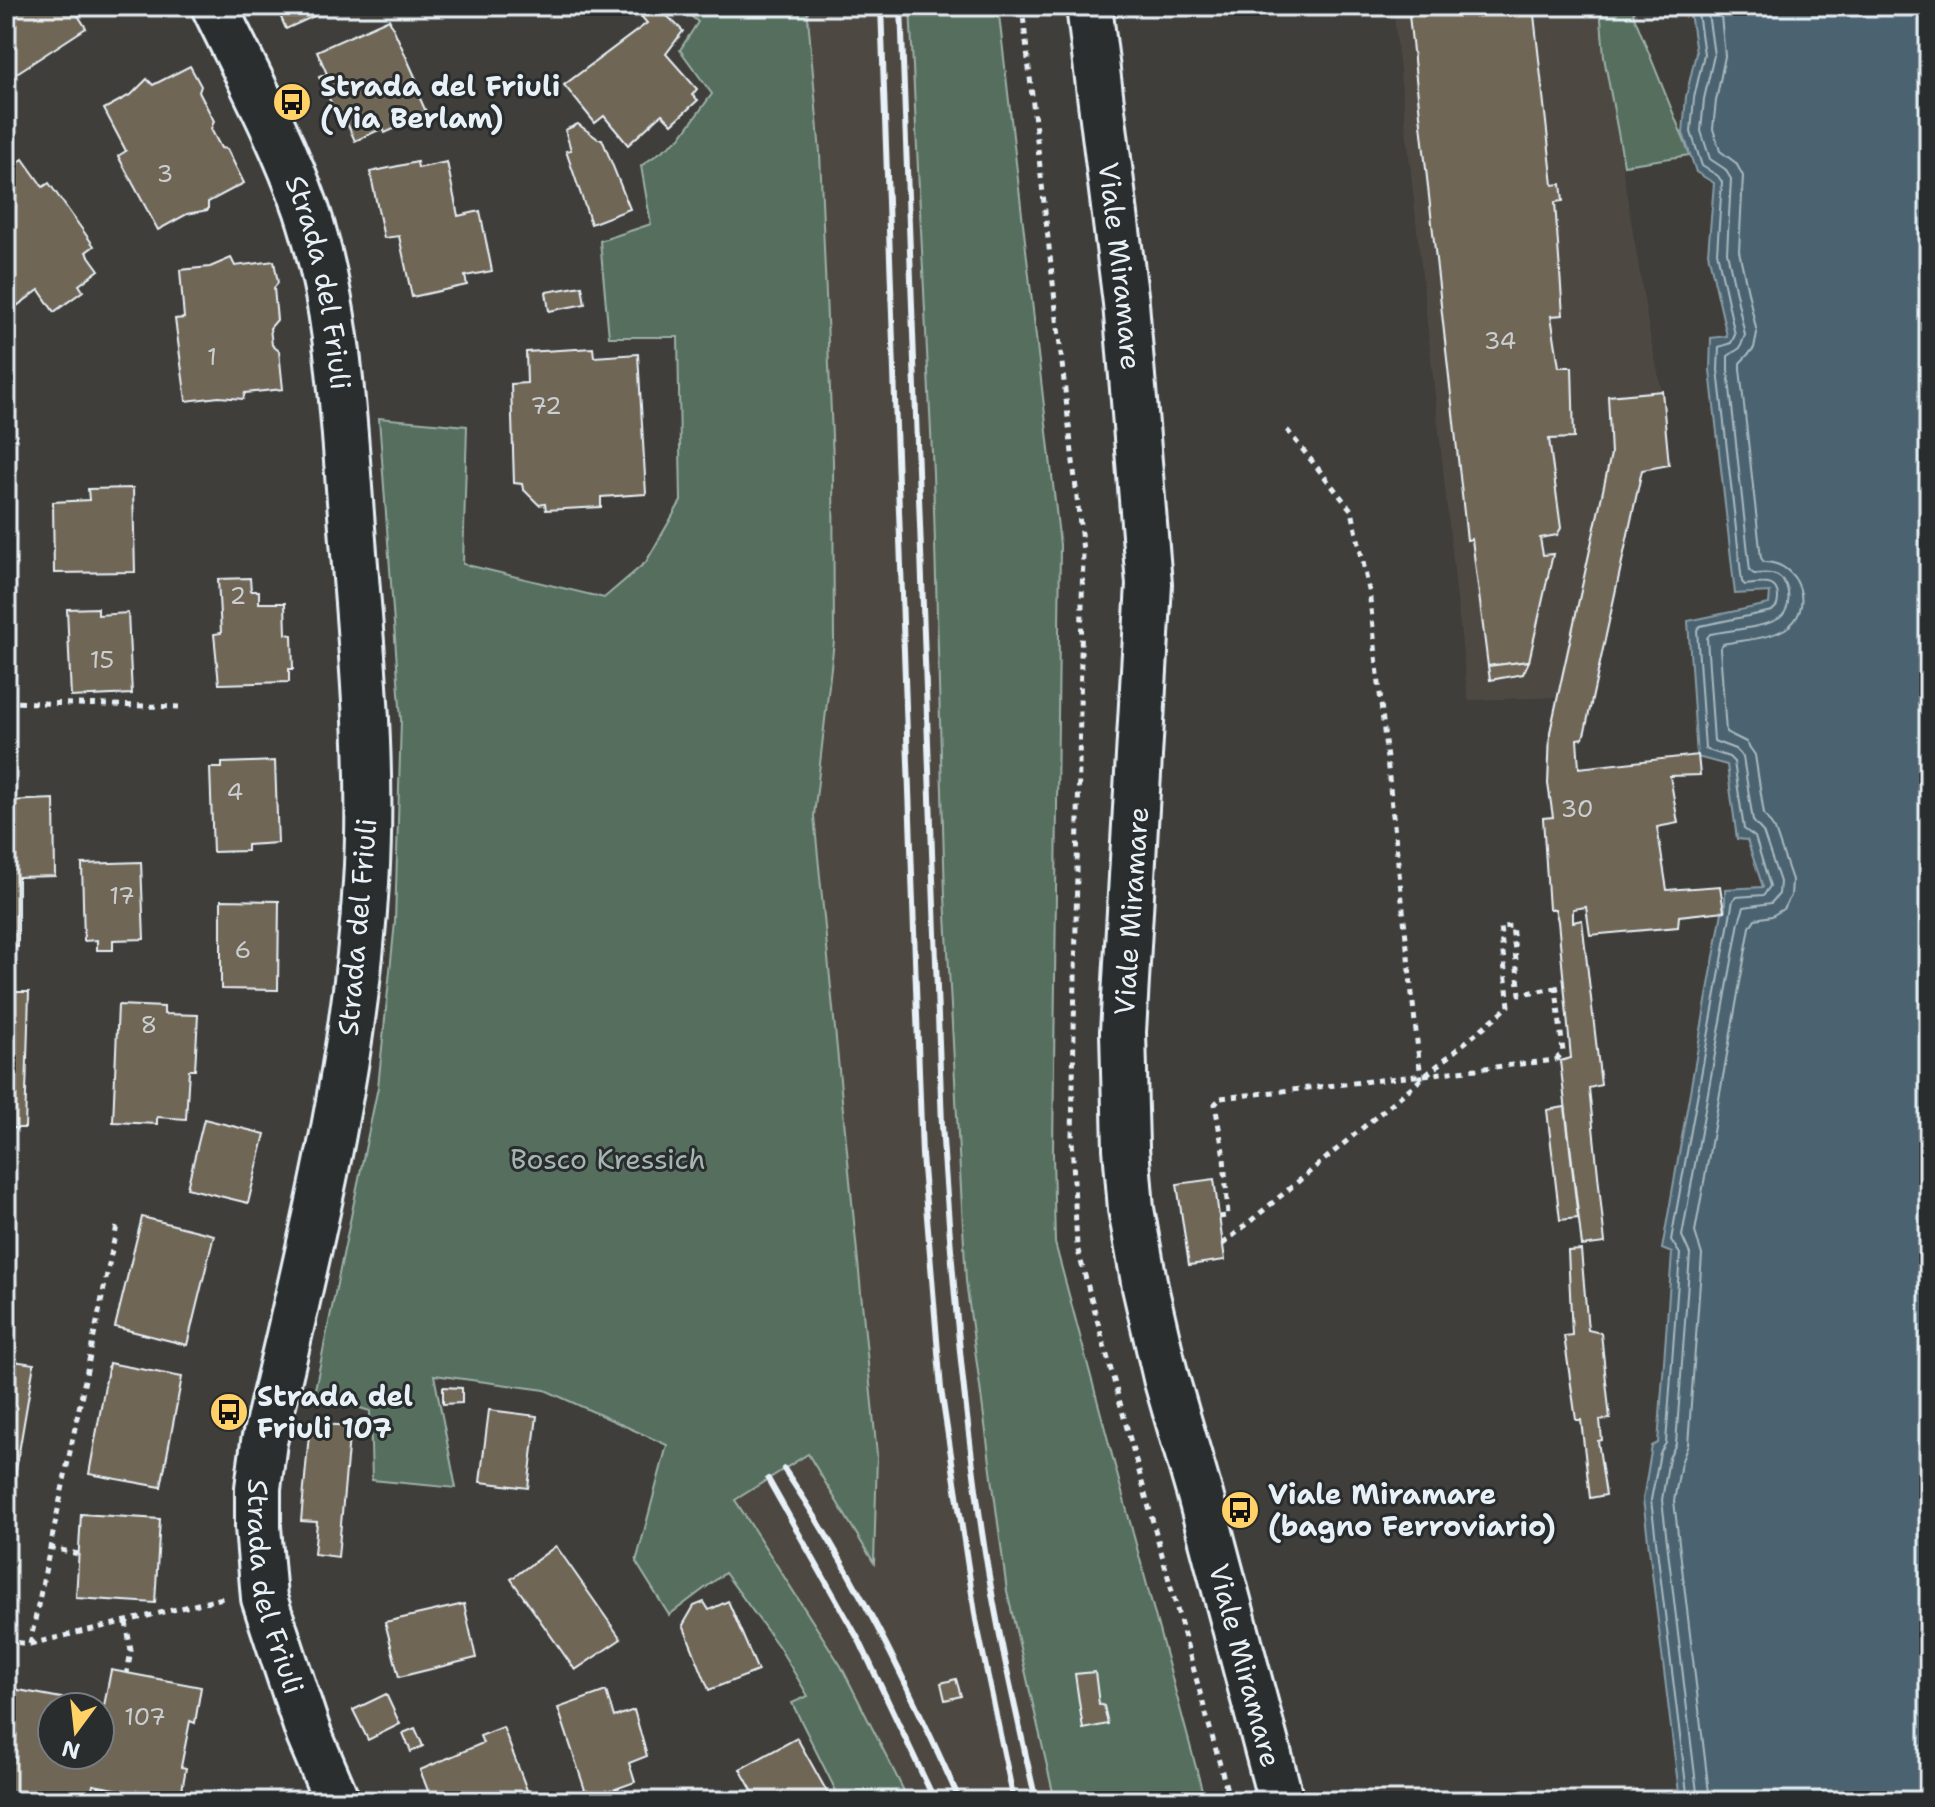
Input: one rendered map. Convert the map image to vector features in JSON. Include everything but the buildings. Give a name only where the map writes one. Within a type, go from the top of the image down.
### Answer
[{"type":"main road","name":"Strada del Friuli","points":[[214,6],[286,160],[305,207],[321,262],[338,362],[364,690],[368,839],[366,882],[343,1079],[264,1442],[258,1488],[259,1563],[264,1598],[309,1735],[337,1801]]},
{"type":"main road","name":"Viale Miramare","points":[[1089,6],[1126,303],[1149,584],[1123,1032],[1131,1209],[1166,1378],[1281,1801]]},
{"type":"path","points":[[1287,430],[1352,511],[1369,590],[1421,1079]]},
{"type":"path","points":[[6,702],[179,707]]},
{"type":"path","points":[[1223,1244],[1509,1006],[1500,927],[1512,926],[1520,994],[1564,986]]},
{"type":"path","points":[[1219,1217],[1228,1216],[1224,1157],[1215,1104],[1221,1098],[1556,1060],[1563,1052],[1556,988]]},
{"type":"path","points":[[30,1644],[118,1221]]},
{"type":"path","points":[[49,1547],[78,1554]]},
{"type":"path","points":[[6,1641],[30,1644],[224,1598]]},
{"type":"path","points":[[126,1622],[131,1651],[127,1673]]},
{"type":"shaded area","points":[[807,6],[910,6],[933,473],[945,896],[966,1281],[1007,1591],[1055,1801],[909,1801],[841,1666],[735,1500],[808,1454],[873,1562],[877,1455],[814,816],[834,641],[833,461],[820,153]]},
{"type":"shaded area","points":[[1393,6],[1600,6],[1604,57],[1651,342],[1662,391],[1608,396],[1611,454],[1558,697],[1468,700]]},
{"type":"green space","name":"Bosco Kressich","points":[[679,6],[807,6],[820,153],[833,461],[834,641],[814,816],[877,1455],[874,1563],[808,1454],[735,1500],[841,1666],[909,1801],[841,1801],[792,1703],[808,1696],[779,1647],[725,1573],[669,1615],[636,1562],[667,1445],[545,1390],[434,1375],[456,1488],[372,1480],[370,1411],[314,1394],[378,1087],[395,922],[401,720],[379,418],[467,426],[463,564],[604,598],[646,562],[681,501],[678,337],[609,337],[600,241],[651,224],[641,166],[680,138],[712,94],[680,50],[698,22]]},
{"type":"green space","points":[[910,6],[998,6],[1060,545],[1053,1154],[1055,1243],[1205,1801],[1055,1801],[1007,1591],[966,1281],[945,896],[933,473]]},
{"type":"green space","points":[[1600,6],[1633,6],[1634,16],[1690,155],[1624,165],[1604,57]]},
{"type":"water","points":[[1689,6],[1929,6],[1929,1801],[1680,1801],[1643,1499],[1652,1446],[1658,1443],[1672,1253],[1662,1249],[1722,912],[1725,911],[1725,889],[1763,887],[1747,840],[1737,839],[1727,765],[1697,757],[1688,621],[1769,604],[1770,592],[1735,594],[1710,370],[1711,338],[1727,336],[1708,253],[1714,183],[1696,172],[1683,133],[1686,97],[1696,53]]},
{"type":"railway","points":[[881,6],[922,1155],[941,1389],[976,1620],[1014,1801]]},
{"type":"railway","points":[[901,6],[942,1125],[949,1227],[963,1380],[987,1566],[1036,1801]]},
{"type":"railway","points":[[784,1469],[857,1589],[960,1801]]},
{"type":"railway","points":[[768,1479],[860,1642],[935,1801]]},
{"type":"place","name":"Strada del Friuli (Via Berlam)","points":[[292,102]]},
{"type":"place","name":"Strada del Friuli 107","points":[[229,1412]]},
{"type":"place","name":"Viale Miramare (bagno Ferroviario)","points":[[1240,1510]]}]
